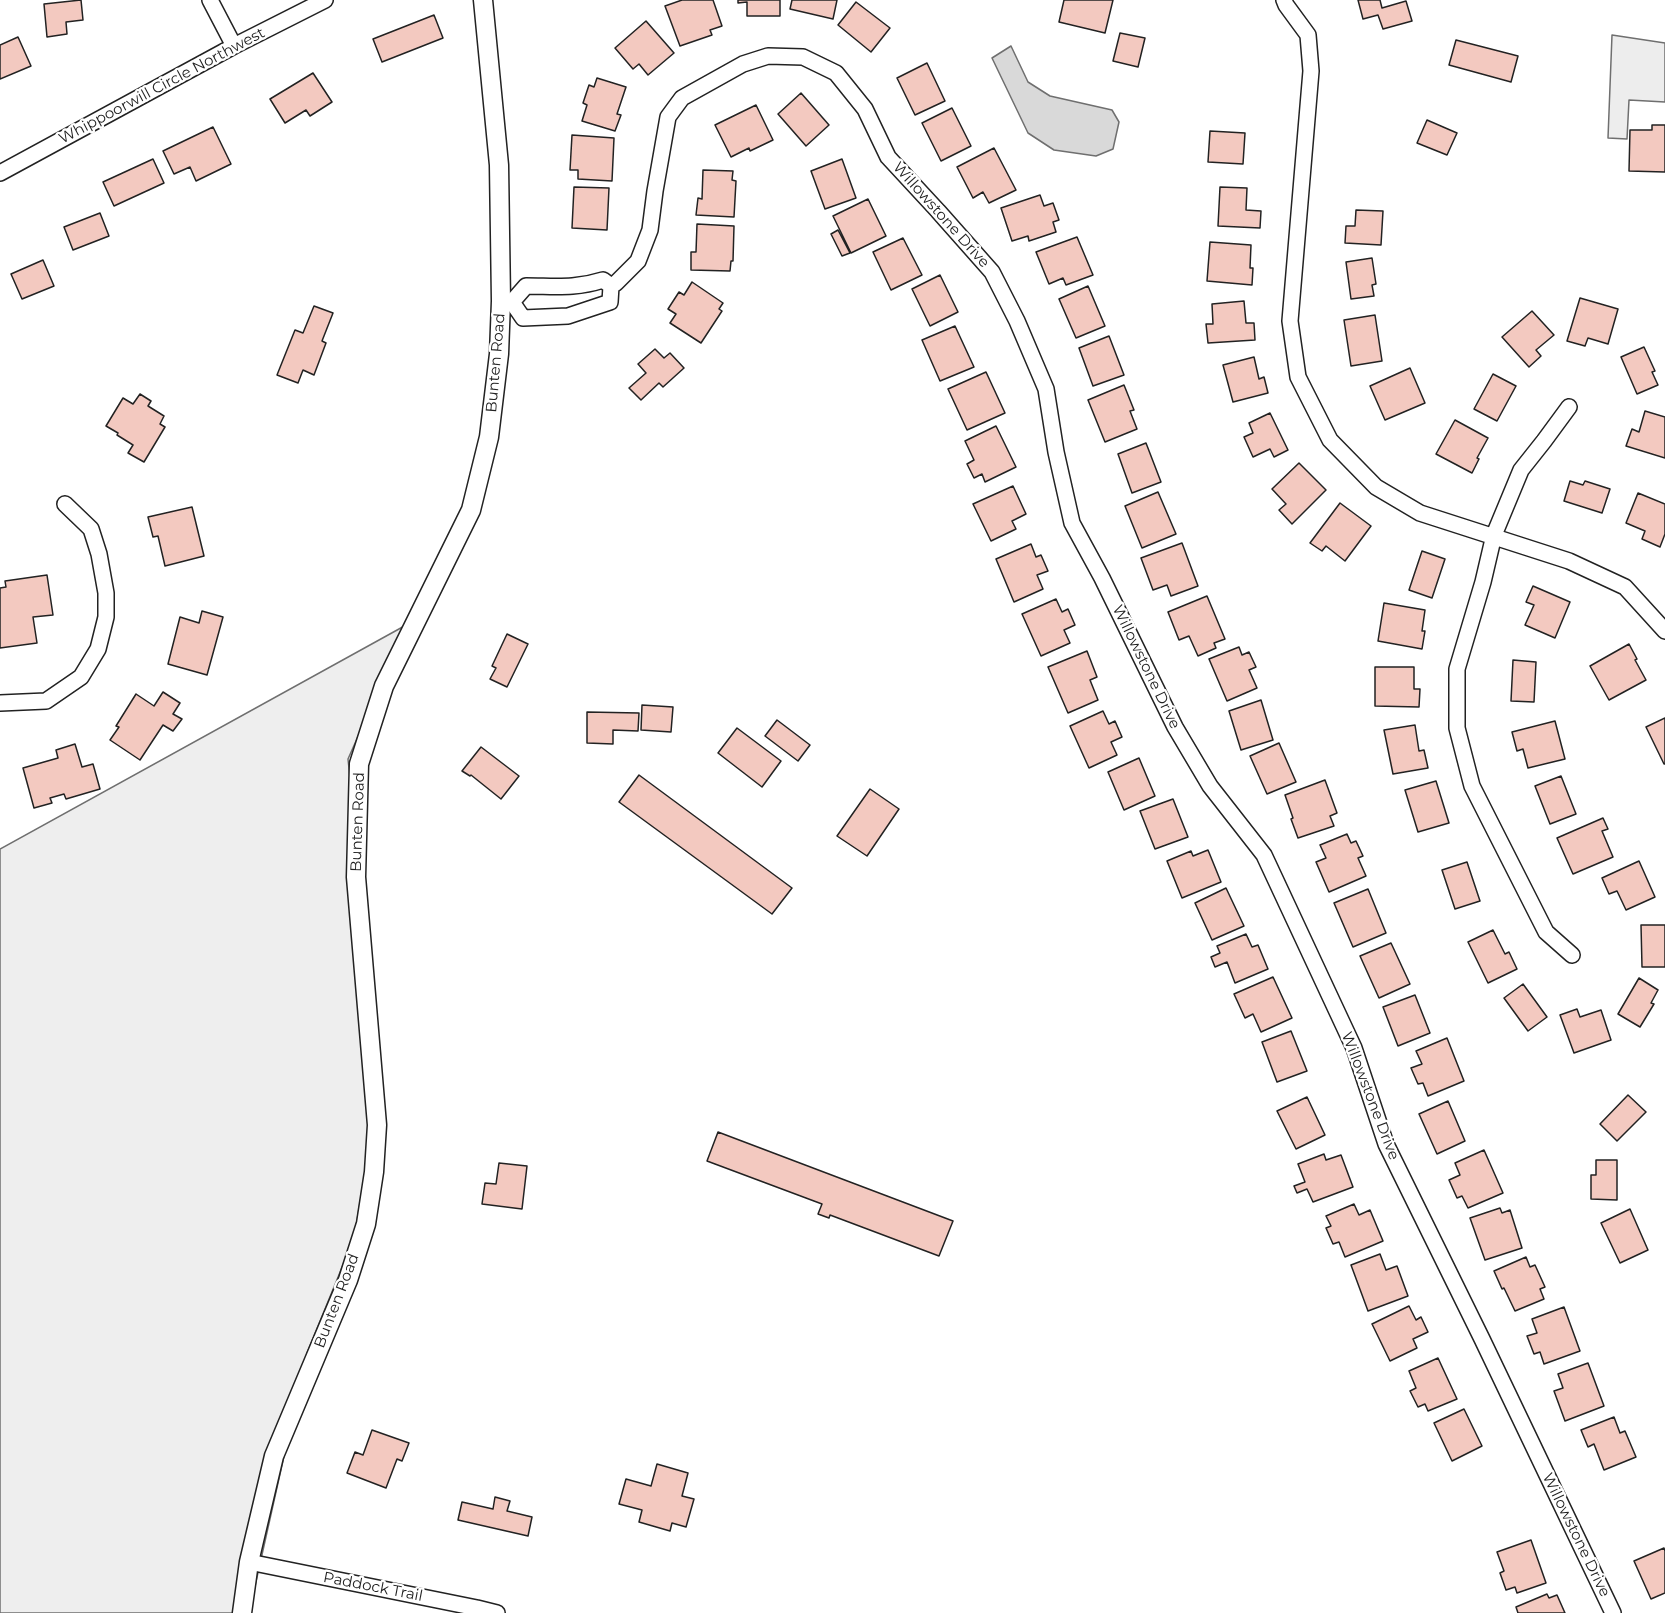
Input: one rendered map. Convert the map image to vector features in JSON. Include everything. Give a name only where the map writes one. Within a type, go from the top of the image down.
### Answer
[{"type":"street","points":[[210,0],[234,46]]},
{"type":"street","name":"Whippoorwill Circle Northwest","points":[[0,173],[234,46],[326,0]]},
{"type":"street","name":"Bunten Road","points":[[242,1613],[249,1562],[274,1456],[348,1280],[366,1224],[374,1172],[377,1125],[356,878],[359,764],[384,686],[471,510],[489,437],[506,301],[500,165],[483,0]]},
{"type":"street","points":[[1284,0],[1308,36],[1311,71],[1290,321],[1298,377],[1330,440],[1376,487],[1420,513],[1569,561],[1625,587],[1665,631]]},
{"type":"street","name":"Willowstone Drive","points":[[506,301],[523,318],[568,316],[610,302],[611,286],[638,261],[650,230],[668,117],[682,98],[743,64],[768,56],[803,57],[836,73],[865,109],[888,157],[992,273],[1017,321],[1046,389],[1056,452],[1072,523],[1175,727],[1210,786],[1264,855],[1354,1048],[1386,1144],[1613,1613]]},
{"type":"street","points":[[506,301],[526,286],[576,286],[603,280],[611,286]]},
{"type":"street","points":[[576,286],[582,311]]},
{"type":"street","points":[[1569,406],[1521,470],[1494,535],[1483,582],[1457,669],[1457,728],[1472,786],[1546,932],[1572,955]]},
{"type":"street","points":[[0,703],[46,700],[81,678],[98,649],[106,618],[106,593],[99,554],[91,529],[65,504]]},
{"type":"street","name":"Paddock Trail","points":[[249,1562],[497,1613]]},
{"type":"shaded area","points":[[1612,35],[1665,43],[1665,102],[1629,100],[1627,139],[1608,138]]},
{"type":"shaded area","points":[[1011,46],[1028,82],[1050,96],[1112,110],[1119,122],[1113,149],[1096,156],[1054,150],[1028,133],[992,58]]},
{"type":"shaded area","points":[[408,624],[348,759],[365,920],[379,1090],[354,1238],[307,1353],[249,1613],[0,1613],[0,849]]},
{"type":"building","points":[[81,0],[83,20],[66,22],[67,34],[47,37],[44,4]]},
{"type":"building","points":[[682,0],[713,0],[722,26],[710,30],[712,35],[680,46],[665,6]]},
{"type":"building","points":[[738,0],[780,0],[780,16],[747,16],[747,2],[738,3]]},
{"type":"building","points":[[792,0],[837,0],[833,19],[790,9]]},
{"type":"building","points":[[1064,0],[1113,0],[1105,33],[1059,22]]},
{"type":"building","points":[[1358,0],[1380,0],[1382,8],[1406,1],[1412,21],[1383,29],[1378,15],[1363,19]]},
{"type":"building","points":[[856,2],[890,28],[871,52],[838,25]]},
{"type":"building","points":[[434,15],[443,38],[382,62],[373,39]]},
{"type":"building","points":[[646,21],[674,53],[648,75],[639,64],[633,69],[615,48]]},
{"type":"building","points":[[1120,33],[1145,38],[1138,67],[1113,61]]},
{"type":"building","points":[[18,37],[31,66],[0,79],[0,45]]},
{"type":"building","points":[[1456,40],[1518,56],[1511,82],[1449,65]]},
{"type":"building","points":[[927,63],[945,101],[915,115],[897,78]]},
{"type":"building","points":[[313,73],[332,102],[310,116],[306,110],[285,123],[270,99]]},
{"type":"building","points":[[597,78],[626,87],[617,114],[621,115],[615,131],[582,121],[587,105],[583,103],[589,85],[594,87]]},
{"type":"building","points":[[801,93],[829,125],[806,146],[778,114]]},
{"type":"building","points":[[756,105],[773,140],[731,157],[715,125]]},
{"type":"building","points":[[952,108],[971,146],[941,161],[922,123]]},
{"type":"building","points":[[1427,120],[1457,133],[1447,155],[1417,143]]},
{"type":"building","points":[[1652,125],[1665,125],[1665,172],[1629,171],[1630,130],[1652,130]]},
{"type":"building","points":[[213,127],[231,164],[196,181],[190,167],[174,174],[163,151]]},
{"type":"building","points":[[1210,131],[1245,133],[1243,164],[1208,162]]},
{"type":"building","points":[[572,135],[614,138],[612,181],[578,179],[578,170],[570,170]]},
{"type":"building","points":[[994,148],[1016,190],[989,203],[983,192],[973,198],[957,167]]},
{"type":"building","points":[[153,159],[164,183],[114,206],[103,182]]},
{"type":"building","points":[[842,159],[856,198],[825,209],[811,171]]},
{"type":"building","points":[[703,170],[733,171],[732,180],[736,181],[734,217],[696,215],[698,198],[702,199]]},
{"type":"building","points":[[574,187],[609,188],[607,230],[572,228]]},
{"type":"building","points":[[1220,187],[1247,188],[1246,210],[1261,211],[1260,228],[1218,226]]},
{"type":"building","points":[[1040,195],[1044,206],[1053,203],[1059,220],[1053,222],[1056,232],[1029,241],[1028,236],[1012,241],[1001,208]]},
{"type":"building","points":[[868,199],[886,236],[851,253],[833,216]]},
{"type":"building","points":[[1356,210],[1383,211],[1381,245],[1345,243],[1346,226],[1355,226]]},
{"type":"building","points":[[100,213],[109,236],[73,250],[64,227]]},
{"type":"building","points":[[697,224],[734,226],[733,261],[731,261],[730,271],[691,270],[691,252],[696,252]]},
{"type":"building","points":[[838,230],[850,253],[842,256],[831,234]]},
{"type":"building","points":[[1077,237],[1093,275],[1066,285],[1063,278],[1049,284],[1036,252]]},
{"type":"building","points":[[903,238],[922,275],[891,290],[873,252]]},
{"type":"building","points":[[1210,242],[1251,245],[1252,285],[1207,281]]},
{"type":"building","points":[[1372,258],[1376,284],[1372,285],[1374,296],[1351,299],[1346,262]]},
{"type":"building","points":[[43,260],[54,286],[22,299],[11,274]]},
{"type":"building","points":[[940,275],[958,312],[930,326],[912,289]]},
{"type":"building","points":[[692,282],[723,303],[719,309],[722,311],[701,343],[670,323],[676,314],[668,309],[679,292],[684,295]]},
{"type":"building","points":[[1088,286],[1105,326],[1076,338],[1059,299]]},
{"type":"building","points":[[1580,298],[1618,309],[1608,344],[1588,338],[1585,346],[1567,341]]},
{"type":"building","points":[[1244,301],[1246,323],[1254,323],[1255,340],[1208,343],[1206,324],[1213,324],[1212,304]]},
{"type":"building","points":[[314,306],[333,313],[322,341],[326,343],[314,375],[303,370],[298,383],[277,375],[295,330],[303,333]]},
{"type":"building","points":[[1532,311],[1554,335],[1536,350],[1541,356],[1529,367],[1502,337]]},
{"type":"building","points":[[1375,315],[1382,361],[1351,366],[1344,320]]},
{"type":"building","points":[[955,326],[974,367],[940,381],[922,340]]},
{"type":"building","points":[[1109,336],[1124,375],[1093,386],[1079,348]]},
{"type":"building","points":[[1644,347],[1655,371],[1652,372],[1658,385],[1637,394],[1621,357]]},
{"type":"building","points":[[655,349],[664,358],[670,353],[684,368],[663,387],[659,383],[641,400],[629,388],[646,373],[638,364]]},
{"type":"building","points":[[1254,357],[1259,379],[1264,377],[1268,393],[1233,402],[1223,365]]},
{"type":"building","points":[[1410,368],[1425,403],[1385,420],[1370,386]]},
{"type":"building","points":[[986,372],[1005,413],[967,430],[948,389]]},
{"type":"building","points":[[1493,374],[1516,386],[1497,421],[1474,409]]},
{"type":"building","points":[[1124,385],[1134,410],[1130,411],[1137,429],[1105,442],[1088,400]]},
{"type":"building","points":[[140,394],[151,401],[148,406],[164,416],[160,424],[165,427],[144,462],[128,453],[133,445],[106,426],[123,398],[133,404]]},
{"type":"building","points":[[1645,411],[1665,417],[1665,458],[1626,446],[1632,429],[1639,432]]},
{"type":"building","points":[[1270,413],[1288,450],[1274,457],[1270,449],[1253,457],[1244,437],[1253,433],[1249,423]]},
{"type":"building","points":[[1455,420],[1488,438],[1472,473],[1436,454]]},
{"type":"building","points":[[996,426],[1016,467],[985,482],[982,474],[974,478],[967,464],[974,460],[965,441]]},
{"type":"building","points":[[1146,443],[1161,482],[1132,493],[1118,454]]},
{"type":"building","points":[[1299,463],[1326,490],[1292,524],[1279,510],[1286,504],[1272,489]]},
{"type":"building","points":[[1570,481],[1583,485],[1585,481],[1610,489],[1602,513],[1564,501]]},
{"type":"building","points":[[1013,486],[1026,514],[1012,521],[1016,529],[991,541],[973,504]]},
{"type":"building","points":[[1158,492],[1176,534],[1142,548],[1125,506]]},
{"type":"building","points":[[1638,493],[1665,504],[1665,534],[1660,547],[1642,539],[1645,531],[1626,523]]},
{"type":"building","points":[[1340,503],[1371,526],[1345,561],[1326,546],[1322,551],[1310,543]]},
{"type":"building","points":[[192,507],[204,556],[165,566],[158,536],[153,537],[148,517]]},
{"type":"building","points":[[1182,543],[1198,586],[1171,596],[1167,585],[1153,590],[1141,558]]},
{"type":"building","points":[[1031,544],[1036,557],[1041,555],[1048,571],[1037,575],[1043,589],[1014,602],[996,559]]},
{"type":"building","points":[[1422,551],[1445,559],[1432,598],[1409,590]]},
{"type":"building","points":[[47,575],[53,615],[33,617],[37,643],[0,648],[0,588],[6,587],[5,581]]},
{"type":"building","points":[[1533,586],[1570,602],[1555,638],[1525,625],[1534,605],[1526,602]]},
{"type":"building","points":[[1207,596],[1225,639],[1214,643],[1216,648],[1198,656],[1189,636],[1179,640],[1168,612]]},
{"type":"building","points":[[1056,599],[1062,612],[1068,609],[1075,625],[1064,630],[1070,643],[1041,656],[1022,614]]},
{"type":"building","points":[[1384,603],[1425,610],[1422,649],[1378,641]]},
{"type":"building","points":[[202,611],[223,617],[207,675],[168,664],[180,617],[199,623]]},
{"type":"building","points":[[507,634],[528,644],[507,687],[490,679],[496,668],[492,666]]},
{"type":"building","points":[[1629,644],[1646,680],[1609,700],[1590,666]]},
{"type":"building","points":[[1239,647],[1242,655],[1249,652],[1256,667],[1249,670],[1257,688],[1227,701],[1209,659]]},
{"type":"building","points":[[1087,651],[1097,677],[1090,680],[1098,700],[1068,713],[1048,667]]},
{"type":"building","points":[[1513,660],[1536,662],[1534,702],[1511,701]]},
{"type":"building","points":[[1375,667],[1414,667],[1414,689],[1420,689],[1419,707],[1375,706]]},
{"type":"building","points":[[163,692],[180,703],[173,714],[182,719],[173,731],[163,725],[140,760],[110,740],[136,694],[154,706]]},
{"type":"building","points":[[1261,700],[1273,740],[1241,750],[1229,711]]},
{"type":"building","points":[[642,705],[673,707],[671,732],[641,730]]},
{"type":"building","points":[[1103,711],[1109,724],[1115,721],[1122,737],[1111,742],[1117,755],[1089,768],[1070,726]]},
{"type":"building","points":[[587,712],[639,713],[638,731],[613,730],[613,744],[587,743]]},
{"type":"building","points":[[1665,718],[1665,764],[1664,764],[1646,727]]},
{"type":"building","points":[[777,720],[810,745],[798,761],[765,736]]},
{"type":"building","points":[[1555,721],[1565,759],[1528,768],[1523,749],[1517,751],[1512,732]]},
{"type":"building","points":[[1415,725],[1419,751],[1424,750],[1428,768],[1393,774],[1384,730]]},
{"type":"building","points":[[737,728],[781,761],[762,787],[718,753]]},
{"type":"building","points":[[1279,743],[1296,782],[1267,794],[1250,756]]},
{"type":"building","points":[[75,744],[82,767],[93,764],[100,789],[66,799],[64,794],[50,798],[52,803],[34,808],[23,768],[58,758],[56,750]]},
{"type":"building","points":[[481,747],[519,776],[501,799],[471,775],[462,771]]},
{"type":"building","points":[[1139,758],[1155,796],[1124,810],[1108,772]]},
{"type":"building","points":[[639,775],[792,888],[772,914],[619,802]]},
{"type":"building","points":[[1561,776],[1576,814],[1550,824],[1535,786]]},
{"type":"building","points":[[1325,780],[1337,813],[1330,816],[1334,826],[1298,838],[1285,795]]},
{"type":"building","points":[[1436,781],[1449,823],[1418,832],[1405,790]]},
{"type":"building","points":[[870,789],[899,809],[867,856],[837,836]]},
{"type":"building","points":[[1173,799],[1188,837],[1155,849],[1140,811]]},
{"type":"building","points":[[1603,818],[1608,829],[1602,831],[1613,857],[1573,874],[1557,838]]},
{"type":"building","points":[[1347,834],[1351,843],[1356,841],[1363,856],[1358,858],[1366,876],[1329,892],[1316,862],[1326,858],[1320,845]]},
{"type":"building","points":[[1208,850],[1221,882],[1182,898],[1167,861],[1191,851],[1193,856]]},
{"type":"building","points":[[1639,861],[1655,897],[1626,910],[1617,891],[1609,894],[1602,878]]},
{"type":"building","points":[[1467,862],[1480,901],[1455,909],[1442,870]]},
{"type":"building","points":[[1226,888],[1244,926],[1212,940],[1195,903]]},
{"type":"building","points":[[1368,889],[1386,933],[1353,947],[1334,903]]},
{"type":"building","points":[[1641,925],[1665,925],[1665,967],[1642,967]]},
{"type":"building","points":[[1493,930],[1505,954],[1509,952],[1517,969],[1488,983],[1468,942]]},
{"type":"building","points":[[1246,934],[1252,947],[1258,945],[1268,969],[1235,983],[1227,962],[1215,967],[1211,957],[1220,953],[1217,946]]},
{"type":"building","points":[[1391,943],[1410,984],[1379,998],[1360,956]]},
{"type":"building","points":[[1273,977],[1292,1018],[1261,1032],[1253,1014],[1245,1018],[1234,994]]},
{"type":"building","points":[[1639,978],[1658,990],[1651,1003],[1654,1004],[1640,1027],[1618,1014]]},
{"type":"building","points":[[1523,984],[1547,1017],[1528,1031],[1504,998]]},
{"type":"building","points":[[1415,995],[1430,1033],[1398,1046],[1383,1007]]},
{"type":"building","points":[[1577,1009],[1580,1017],[1601,1010],[1611,1040],[1574,1053],[1560,1015]]},
{"type":"building","points":[[1291,1031],[1307,1071],[1277,1082],[1262,1042]]},
{"type":"building","points":[[1447,1038],[1464,1081],[1428,1096],[1423,1083],[1418,1084],[1411,1068],[1422,1064],[1416,1051]]},
{"type":"building","points":[[1628,1095],[1646,1112],[1617,1141],[1600,1124]]},
{"type":"building","points":[[1307,1097],[1325,1135],[1296,1149],[1277,1111]]},
{"type":"building","points":[[1448,1101],[1465,1141],[1437,1154],[1419,1114]]},
{"type":"building","points":[[718,1132],[953,1221],[939,1256],[830,1215],[829,1218],[818,1214],[822,1204],[707,1161]]},
{"type":"building","points":[[1484,1150],[1503,1193],[1468,1208],[1462,1196],[1457,1198],[1449,1180],[1460,1175],[1455,1163]]},
{"type":"building","points":[[1324,1154],[1326,1160],[1341,1155],[1353,1187],[1313,1202],[1307,1189],[1297,1193],[1294,1186],[1305,1182],[1298,1164]]},
{"type":"building","points":[[1596,1160],[1617,1160],[1617,1200],[1591,1199],[1591,1175],[1596,1175]]},
{"type":"building","points":[[499,1163],[527,1166],[522,1209],[482,1204],[485,1183],[496,1184]]},
{"type":"building","points":[[1354,1204],[1359,1215],[1370,1210],[1383,1241],[1345,1257],[1339,1242],[1333,1244],[1326,1228],[1331,1226],[1326,1216]]},
{"type":"building","points":[[1500,1208],[1502,1213],[1510,1210],[1522,1248],[1485,1260],[1470,1218]]},
{"type":"building","points":[[1630,1209],[1648,1250],[1620,1263],[1601,1223]]},
{"type":"building","points":[[1380,1254],[1386,1270],[1397,1266],[1408,1296],[1368,1311],[1351,1265]]},
{"type":"building","points":[[1526,1257],[1530,1267],[1535,1265],[1545,1287],[1540,1289],[1544,1299],[1515,1311],[1494,1271]]},
{"type":"building","points":[[1409,1306],[1416,1320],[1421,1317],[1428,1332],[1413,1339],[1417,1348],[1390,1361],[1372,1324]]},
{"type":"building","points":[[1564,1307],[1580,1351],[1544,1364],[1540,1352],[1534,1354],[1527,1336],[1537,1333],[1532,1319]]},
{"type":"building","points":[[1438,1358],[1457,1399],[1428,1411],[1425,1404],[1418,1407],[1410,1391],[1416,1388],[1409,1371]]},
{"type":"building","points":[[1588,1363],[1604,1406],[1565,1421],[1554,1391],[1563,1388],[1558,1374]]},
{"type":"building","points":[[1464,1409],[1482,1446],[1452,1461],[1434,1423]]},
{"type":"building","points":[[1614,1417],[1620,1433],[1625,1431],[1636,1457],[1604,1470],[1594,1444],[1588,1447],[1581,1430]]},
{"type":"building","points":[[372,1430],[409,1443],[402,1461],[397,1459],[386,1488],[347,1473],[355,1452],[363,1455]]},
{"type":"building","points":[[657,1464],[688,1473],[682,1496],[694,1499],[686,1527],[672,1523],[670,1531],[639,1522],[642,1510],[619,1504],[626,1479],[651,1486]]},
{"type":"building","points":[[495,1497],[510,1501],[507,1511],[532,1517],[528,1536],[458,1520],[462,1502],[493,1509]]},
{"type":"building","points":[[1531,1540],[1546,1583],[1517,1593],[1515,1587],[1506,1590],[1500,1573],[1504,1571],[1497,1552]]},
{"type":"building","points":[[1664,1548],[1665,1593],[1651,1599],[1634,1561]]},
{"type":"building","points":[[1547,1594],[1549,1598],[1557,1595],[1565,1613],[1518,1613],[1516,1607]]}]
